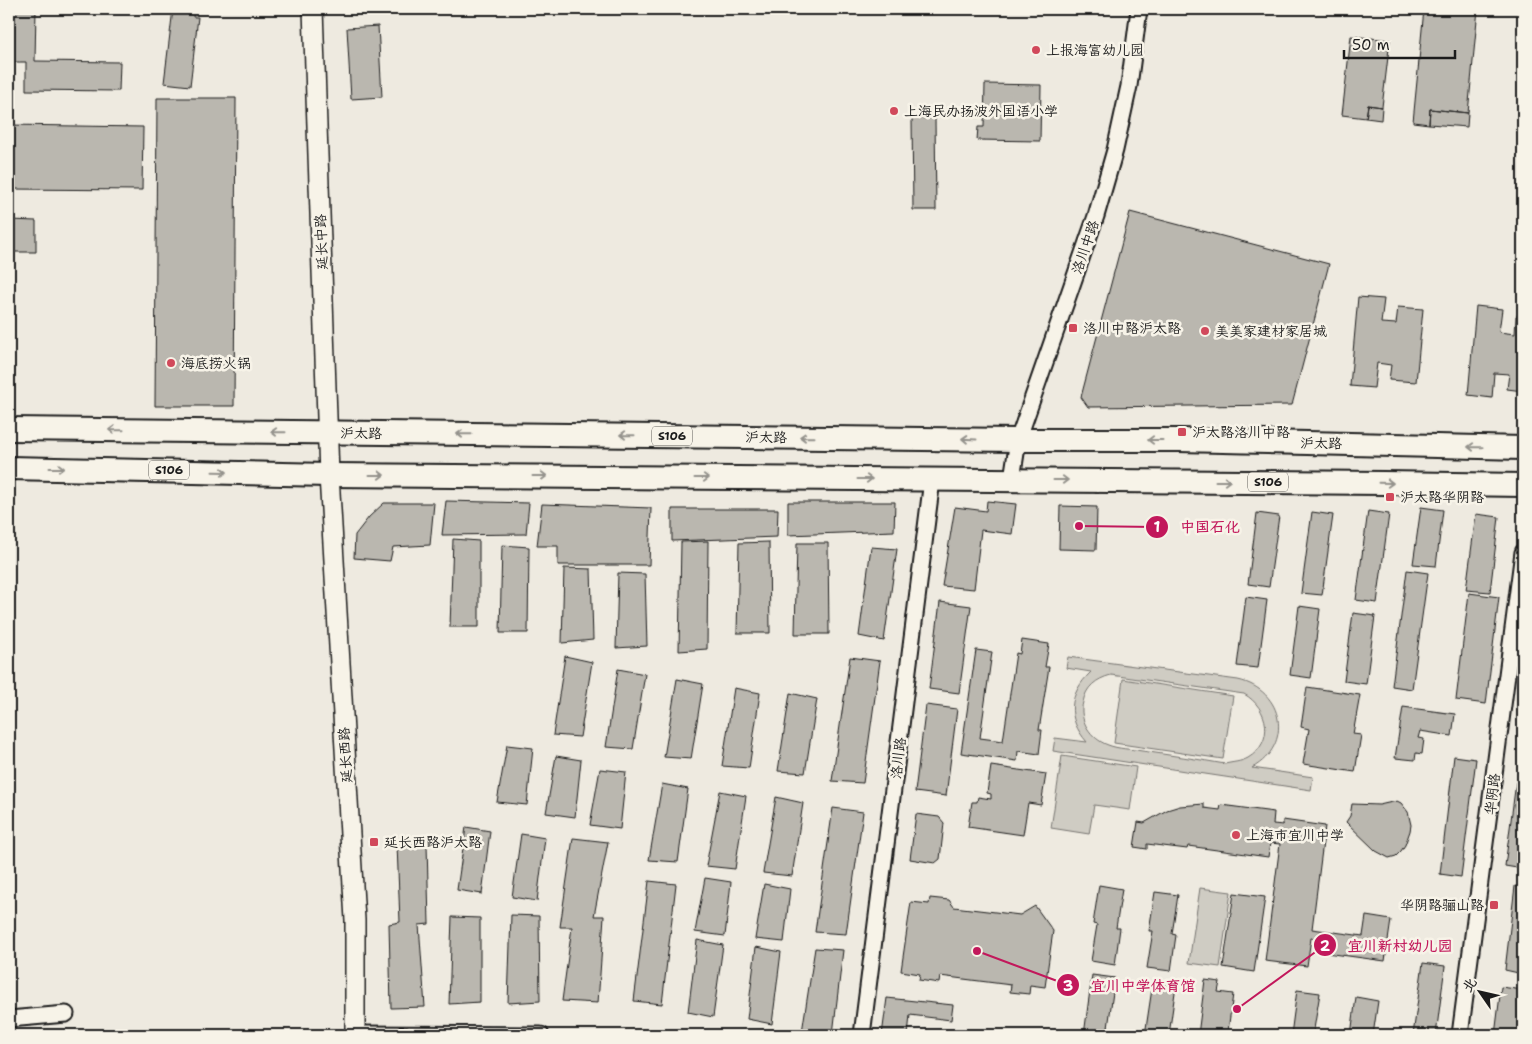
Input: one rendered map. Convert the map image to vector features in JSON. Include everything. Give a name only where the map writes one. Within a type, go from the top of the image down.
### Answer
[{"type":"main road","name":"沪太路","points":[[9,429],[1018,440],[1180,440],[1523,448]]},
{"type":"main road","name":"S106","points":[[9,468],[329,474],[932,480],[1012,479],[1523,486]]},
{"type":"street","name":"延长中路","points":[[313,9],[329,474]]},
{"type":"street","name":"洛川中路","points":[[1012,479],[1018,440],[1096,216],[1112,159],[1129,86],[1139,9]]},
{"type":"street","name":"延长西路","points":[[329,474],[355,920],[355,1035]]},
{"type":"street","name":"洛川路","points":[[862,1035],[932,480]]},
{"type":"street","name":"华阴路","points":[[1460,1035],[1523,552]]},
{"type":"street","points":[[9,1019],[66,1014]]},
{"type":"street","points":[[355,1035],[541,1035]]},
{"type":"shaded area","points":[[1068,657],[1238,680],[1254,686],[1266,695],[1274,706],[1278,719],[1278,733],[1274,746],[1265,758],[1252,768],[1313,777],[1311,790],[1053,751],[1055,738],[1087,742],[1076,724],[1072,706],[1074,697],[1083,680],[1091,672],[1066,668]],"holes":[[[1111,675],[1244,694],[1259,708],[1266,725],[1265,734],[1257,751],[1248,758],[1225,764],[1112,746],[1091,734],[1082,715],[1084,697],[1089,688],[1096,681]]]},
{"type":"shaded area","points":[[1123,679],[1233,696],[1223,759],[1114,743]]},
{"type":"shaded area","points":[[1062,756],[1136,767],[1130,810],[1094,805],[1089,834],[1051,828]]},
{"type":"shaded area","points":[[1200,888],[1231,892],[1220,967],[1189,963]]},
{"type":"building","points":[[9,9],[36,9],[35,61],[120,62],[119,91],[26,90],[26,62],[9,62]]},
{"type":"building","points":[[173,9],[194,9],[193,17],[198,17],[190,86],[164,83]]},
{"type":"building","points":[[1424,9],[1478,9],[1468,113],[1430,109],[1429,124],[1413,122]]},
{"type":"building","points":[[378,26],[382,97],[351,99],[347,28]]},
{"type":"building","points":[[1351,36],[1390,40],[1382,107],[1368,105],[1366,118],[1342,115]]},
{"type":"building","points":[[985,84],[1041,85],[1040,141],[977,140],[978,127],[984,127]]},
{"type":"building","points":[[157,98],[236,98],[234,406],[155,406]]},
{"type":"building","points":[[1368,105],[1382,107],[1381,120],[1366,118]]},
{"type":"building","points":[[1430,109],[1468,113],[1467,127],[1429,124]]},
{"type":"building","points":[[935,118],[936,210],[913,210],[912,119]]},
{"type":"building","points":[[9,125],[143,127],[142,190],[9,189]]},
{"type":"building","name":"美美家建材家居城","points":[[1130,212],[1329,264],[1292,405],[1088,407],[1081,397]]},
{"type":"building","points":[[10,220],[36,221],[36,252],[9,252]]},
{"type":"building","points":[[1358,297],[1384,299],[1381,323],[1396,324],[1398,307],[1423,309],[1416,382],[1389,380],[1391,365],[1377,363],[1374,388],[1350,386]]},
{"type":"building","points":[[1476,306],[1502,309],[1499,332],[1515,334],[1516,316],[1523,317],[1523,391],[1507,389],[1509,374],[1494,373],[1492,398],[1468,395]]},
{"type":"building","points":[[446,501],[529,503],[526,534],[442,535]]},
{"type":"building","points":[[987,501],[1016,504],[1012,534],[981,530],[974,589],[942,586],[955,507],[986,511]]},
{"type":"building","points":[[788,502],[895,502],[894,531],[788,535]]},
{"type":"building","points":[[384,503],[434,503],[430,545],[393,547],[390,561],[354,558],[355,535],[369,517]]},
{"type":"building","points":[[542,504],[651,508],[649,565],[558,565],[558,546],[537,546]]},
{"type":"building","points":[[1060,506],[1097,507],[1096,550],[1059,549]]},
{"type":"building","points":[[1421,507],[1443,510],[1436,566],[1413,564]]},
{"type":"building","points":[[672,509],[778,509],[777,537],[672,541]]},
{"type":"building","points":[[1368,511],[1389,514],[1377,603],[1356,600]]},
{"type":"building","points":[[1312,512],[1333,515],[1322,595],[1301,593]]},
{"type":"building","points":[[1257,513],[1279,516],[1269,587],[1248,584]]},
{"type":"building","points":[[1476,514],[1499,517],[1490,592],[1466,590]]},
{"type":"building","points":[[453,539],[479,541],[479,627],[450,627]]},
{"type":"building","points":[[708,541],[707,649],[679,651],[681,542]]},
{"type":"building","points":[[769,542],[770,633],[737,633],[739,543]]},
{"type":"building","points":[[797,543],[828,543],[829,634],[795,634]]},
{"type":"building","points":[[502,545],[529,547],[528,633],[500,633]]},
{"type":"building","points":[[871,547],[897,549],[884,641],[859,636]]},
{"type":"building","points":[[564,568],[591,569],[593,640],[562,643]]},
{"type":"building","points":[[1407,570],[1428,573],[1412,689],[1392,686]]},
{"type":"building","points":[[618,573],[645,574],[647,646],[616,648]]},
{"type":"building","points":[[1469,593],[1499,597],[1486,704],[1456,700]]},
{"type":"building","points":[[1246,597],[1267,600],[1258,668],[1237,666]]},
{"type":"building","points":[[940,602],[971,606],[959,693],[929,689]]},
{"type":"building","points":[[1299,606],[1320,609],[1311,678],[1290,675]]},
{"type":"building","points":[[1353,613],[1375,616],[1366,684],[1344,681]]},
{"type":"building","points":[[1022,640],[1049,644],[1045,667],[1049,667],[1039,730],[1042,730],[1039,754],[1018,751],[1017,761],[961,753],[976,650],[992,652],[980,738],[1003,741],[1016,653],[1020,654]]},
{"type":"building","points":[[565,656],[592,662],[580,737],[553,735]]},
{"type":"building","points":[[850,657],[880,661],[863,783],[832,781]]},
{"type":"building","points":[[618,669],[645,674],[633,749],[606,747]]},
{"type":"building","points":[[677,679],[703,684],[691,759],[664,757]]},
{"type":"building","points":[[1307,687],[1360,695],[1353,734],[1361,735],[1355,772],[1303,764],[1309,729],[1301,727]]},
{"type":"building","points":[[734,688],[760,693],[749,768],[722,766]]},
{"type":"building","points":[[790,693],[817,699],[805,773],[778,771]]},
{"type":"building","points":[[926,705],[957,709],[946,796],[915,792]]},
{"type":"building","points":[[1403,707],[1455,714],[1452,736],[1420,731],[1418,738],[1424,739],[1422,754],[1416,753],[1415,760],[1395,758]]},
{"type":"building","points":[[507,745],[533,748],[527,805],[497,802]]},
{"type":"building","points":[[556,756],[581,760],[575,817],[546,813]]},
{"type":"building","points":[[1454,756],[1476,759],[1461,877],[1440,874]]},
{"type":"building","points":[[991,766],[1046,774],[1041,805],[1028,803],[1023,835],[968,827],[972,802],[977,802],[978,797],[991,799],[991,794],[987,793]]},
{"type":"building","points":[[600,769],[626,772],[620,829],[590,825]]},
{"type":"building","points":[[1516,782],[1523,783],[1523,869],[1505,866]]},
{"type":"building","points":[[662,784],[688,789],[678,862],[649,860]]},
{"type":"building","points":[[720,791],[746,796],[735,869],[706,866]]},
{"type":"building","points":[[776,797],[803,803],[792,876],[763,873]]},
{"type":"building","points":[[1397,801],[1408,812],[1411,825],[1405,845],[1401,851],[1396,856],[1389,858],[1376,851],[1346,822],[1350,816],[1352,804],[1379,805]]},
{"type":"building","points":[[1204,804],[1204,808],[1220,810],[1221,805],[1274,812],[1273,824],[1283,825],[1283,820],[1325,826],[1312,929],[1363,936],[1366,916],[1391,920],[1385,961],[1319,952],[1321,939],[1311,938],[1307,966],[1265,961],[1280,844],[1270,843],[1268,857],[1188,846],[1187,849],[1147,844],[1147,849],[1134,847],[1138,822],[1144,823],[1167,810],[1180,806]]},
{"type":"building","points":[[833,808],[863,812],[846,934],[815,932]]},
{"type":"building","points":[[916,814],[939,817],[944,823],[940,859],[935,863],[910,859]]},
{"type":"building","points":[[466,827],[490,831],[482,894],[457,890]]},
{"type":"building","points":[[521,834],[545,838],[537,901],[512,897]]},
{"type":"building","points":[[573,838],[608,842],[594,916],[604,916],[598,1003],[562,1001],[572,927],[560,927]]},
{"type":"building","points":[[397,844],[427,844],[429,924],[419,925],[425,1007],[391,1008],[389,924],[400,922]]},
{"type":"building","points":[[705,878],[731,882],[725,936],[695,932]]},
{"type":"building","points":[[649,881],[676,884],[662,1004],[634,1001]]},
{"type":"building","points":[[764,884],[790,889],[784,942],[755,939]]},
{"type":"building","points":[[1099,885],[1122,889],[1116,928],[1120,928],[1115,965],[1091,961],[1097,925],[1093,924]]},
{"type":"building","points":[[1515,886],[1523,887],[1523,974],[1505,970]]},
{"type":"building","points":[[1155,892],[1178,895],[1172,934],[1176,935],[1171,971],[1147,968],[1153,931],[1149,931]]},
{"type":"building","points":[[1234,893],[1265,897],[1254,972],[1223,967]]},
{"type":"building","points":[[930,898],[949,900],[954,907],[1020,915],[1035,906],[1053,931],[1045,987],[1030,985],[1029,994],[1010,992],[1011,985],[940,976],[939,983],[919,980],[920,974],[901,971],[911,902],[929,904]]},
{"type":"building","points":[[511,915],[539,916],[540,1001],[508,1003]]},
{"type":"building","points":[[452,917],[480,918],[480,1002],[449,1004]]},
{"type":"building","points":[[697,940],[723,945],[713,1017],[688,1012]]},
{"type":"building","points":[[756,947],[781,952],[772,1024],[747,1019]]},
{"type":"building","points":[[815,948],[843,950],[833,1034],[802,1032]]},
{"type":"building","points":[[1423,963],[1445,966],[1436,1035],[1413,1035]]},
{"type":"building","points":[[1092,975],[1115,978],[1107,1035],[1084,1035]]},
{"type":"building","points":[[1205,980],[1220,982],[1218,992],[1233,994],[1228,1031],[1221,1030],[1220,1035],[1198,1035]]},
{"type":"building","points":[[1153,982],[1176,985],[1169,1035],[1145,1035]]},
{"type":"building","points":[[1501,987],[1523,990],[1519,1035],[1495,1035]]},
{"type":"building","points":[[1297,990],[1320,993],[1313,1035],[1291,1035]]},
{"type":"building","points":[[1356,997],[1378,1001],[1373,1035],[1351,1035]]},
{"type":"building","points":[[887,998],[953,1005],[951,1020],[910,1015],[908,1035],[882,1035]]},
{"type":"place","name":"上报海富幼儿园","points":[[1036,50]]},
{"type":"place","name":"上海民办扬波外国语小学","points":[[894,111]]},
{"type":"place","name":"洛川中路沪太路","points":[[1073,328]]},
{"type":"place","name":"美美家建材家居城","points":[[1205,331]]},
{"type":"place","name":"海底捞火锅","points":[[171,363]]},
{"type":"place","name":"沪太路洛川中路","points":[[1182,432]]},
{"type":"place","name":"沪太路华阴路","points":[[1390,497]]},
{"type":"place","name":"中国石化","points":[[1079,526]]},
{"type":"place","name":"上海市宜川中学","points":[[1236,835]]},
{"type":"place","name":"延长西路沪太路","points":[[374,842]]},
{"type":"place","name":"华阴路骊山路","points":[[1494,905]]},
{"type":"place","name":"宜川中学体育馆","points":[[977,951]]},
{"type":"place","name":"宜川新村幼儿园","points":[[1237,1009]]}]
